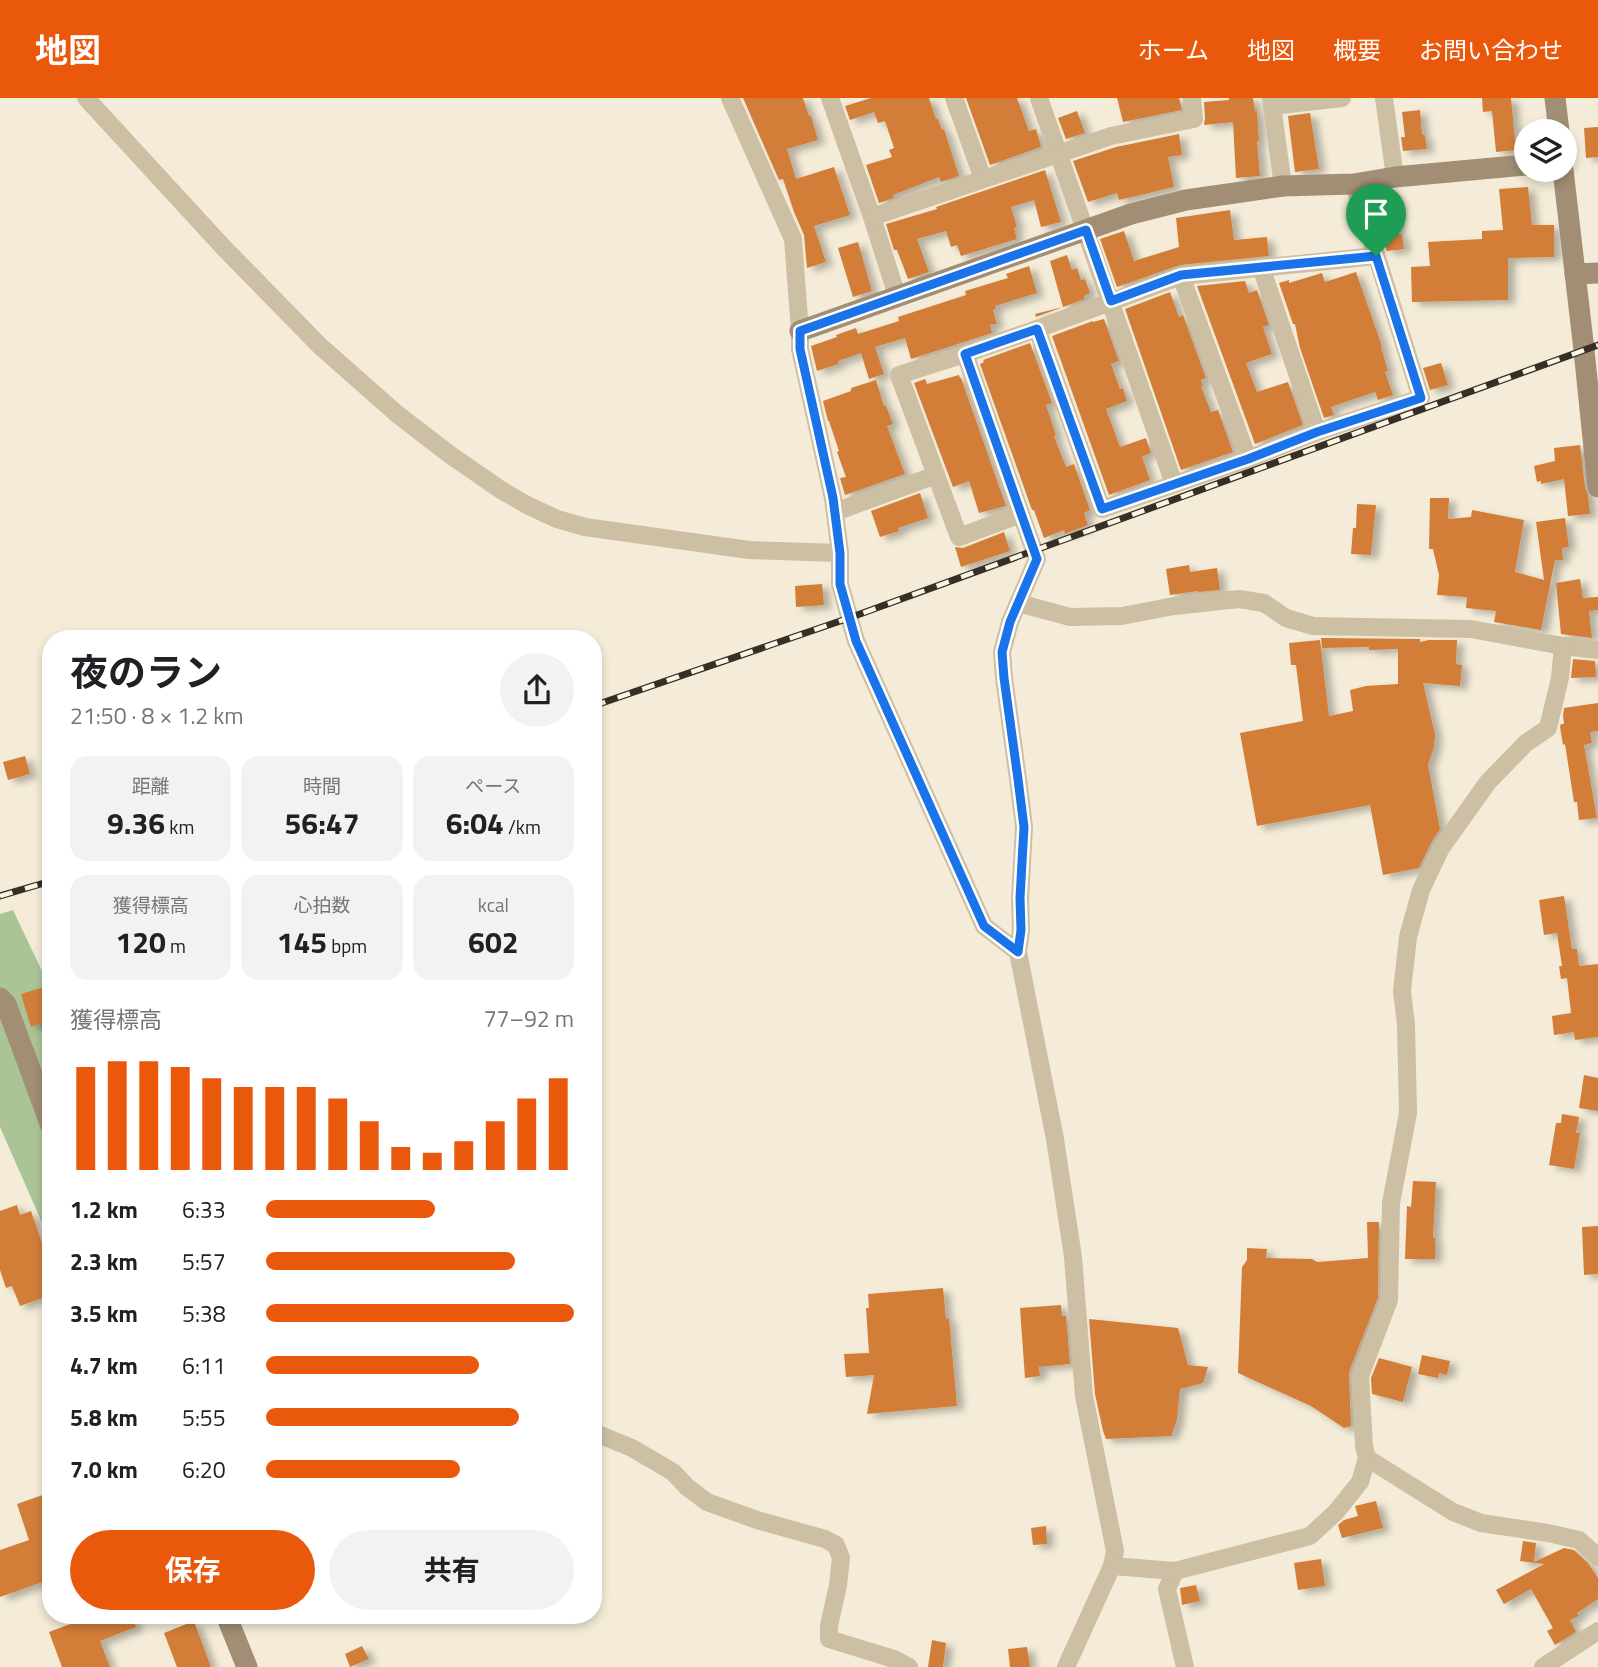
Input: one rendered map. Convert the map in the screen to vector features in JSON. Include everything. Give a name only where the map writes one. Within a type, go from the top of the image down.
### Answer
[{"type":"street","points":[[86,98],[224,248],[320,346],[397,414],[501,490],[557,519],[585,527],[749,550],[840,553]]},
{"type":"street","points":[[730,98],[793,239],[800,349],[833,498],[840,553],[840,584],[856,641],[984,926],[1018,952]]},
{"type":"street","points":[[830,98],[897,296]]},
{"type":"street","points":[[954,98],[983,179]]},
{"type":"street","points":[[1039,98],[1174,484]]},
{"type":"street","points":[[872,217],[1111,136],[1194,119],[1192,98]]},
{"type":"street","points":[[1283,186],[1271,102],[1342,98]]},
{"type":"street","points":[[1384,98],[1395,177]]},
{"type":"street","points":[[1555,98],[1558,119]]},
{"type":"street","points":[[800,331],[1131,214],[1186,200],[1283,186],[1354,184],[1395,177],[1514,166]]},
{"type":"street","points":[[1564,182],[1594,409],[1598,487]]},
{"type":"street","points":[[1037,329],[1102,509],[1421,398],[1354,184]]},
{"type":"street","points":[[1021,514],[960,537],[899,375],[1037,329],[1181,275],[1376,256]]},
{"type":"street","points":[[1261,267],[1317,432]]},
{"type":"street","points":[[1575,274],[1598,273]]},
{"type":"street","points":[[1181,275],[1248,459]]},
{"type":"street","points":[[965,354],[1037,559],[1010,622],[1002,652],[1024,827],[1018,952],[1055,1139],[1073,1257],[1084,1396],[1115,1551],[1112,1566],[1066,1667]]},
{"type":"street","points":[[835,512],[936,475]]},
{"type":"street","points":[[1018,603],[1070,617],[1122,616],[1174,606],[1239,599],[1264,603],[1286,618],[1313,626],[1471,629],[1598,650]]},
{"type":"street","points":[[1112,1566],[1175,1571],[1310,1536],[1336,1512],[1360,1482],[1367,1458],[1360,1376],[1389,1300],[1391,1203],[1408,1113],[1406,1024],[1402,991],[1408,937],[1421,890],[1441,848],[1488,782],[1525,743],[1548,728],[1560,678],[1563,646]]},
{"type":"street","points":[[0,998],[6,1004],[42,1102]]},
{"type":"street","points":[[602,1436],[632,1448],[673,1472],[707,1502],[757,1520],[825,1539],[836,1545],[841,1558],[829,1639],[894,1659],[909,1667]]},
{"type":"street","points":[[1367,1458],[1453,1512],[1480,1523],[1579,1540],[1598,1557]]},
{"type":"street","points":[[1175,1571],[1167,1589],[1185,1667]]},
{"type":"street","points":[[230,1624],[247,1667]]},
{"type":"street","points":[[1543,1667],[1598,1631]]},
{"type":"green space","points":[[13,910],[42,971],[42,1223],[0,1127],[0,914]]},
{"type":"building","points":[[743,98],[803,98],[818,140],[787,149],[796,179],[834,167],[850,215],[814,226],[826,262],[807,268],[804,235],[783,179],[779,180]]},
{"type":"building","points":[[871,98],[929,98],[936,119],[942,130],[944,129],[959,176],[941,182],[939,177],[879,203],[866,165],[892,157],[889,150],[894,148],[885,121],[878,123],[874,112],[850,120],[845,106]]},
{"type":"building","points":[[966,98],[1017,98],[1029,131],[1036,129],[1041,147],[990,165]]},
{"type":"building","points":[[1117,98],[1179,98],[1182,110],[1123,122]]},
{"type":"building","points":[[1253,98],[1255,111],[1257,110],[1260,176],[1236,178],[1233,122],[1204,125],[1204,102]]},
{"type":"building","points":[[1482,98],[1511,98],[1514,150],[1496,152],[1492,111],[1483,112]]},
{"type":"building","points":[[1420,110],[1422,135],[1425,135],[1427,149],[1403,151],[1401,137],[1405,137],[1402,112]]},
{"type":"building","points":[[1077,111],[1085,133],[1066,139],[1058,118]]},
{"type":"building","points":[[1310,113],[1319,169],[1295,172],[1288,116]]},
{"type":"building","points":[[1598,127],[1598,157],[1586,158],[1584,128]]},
{"type":"building","points":[[1179,134],[1182,155],[1168,157],[1174,187],[1119,200],[1117,193],[1088,202],[1073,161],[1116,147]]},
{"type":"building","points":[[1045,170],[1061,222],[1041,227],[1034,200],[1011,207],[1017,227],[1014,228],[1017,239],[961,256],[957,245],[951,247],[946,231],[917,239],[929,272],[908,279],[897,250],[894,250],[886,224],[937,209],[936,207]]},
{"type":"building","points":[[1528,187],[1532,225],[1554,225],[1554,257],[1508,258],[1508,300],[1412,302],[1411,267],[1430,266],[1428,242],[1482,239],[1482,231],[1503,230],[1499,189]]},
{"type":"building","points":[[1394,196],[1399,235],[1402,235],[1404,249],[1387,251],[1377,220],[1375,199]]},
{"type":"building","points":[[1230,210],[1234,240],[1267,237],[1269,256],[1180,265],[1117,287],[1100,239],[1124,231],[1134,261],[1179,247],[1176,218]]},
{"type":"building","points":[[858,242],[872,291],[853,297],[838,248]]},
{"type":"building","points":[[1067,255],[1072,270],[1077,268],[1090,293],[1084,296],[1085,299],[1036,317],[1035,314],[1063,307],[1050,261]]},
{"type":"building","points":[[1029,266],[1037,293],[995,306],[996,309],[993,310],[997,324],[990,325],[992,333],[911,359],[905,338],[875,347],[884,374],[869,379],[861,353],[817,371],[811,346],[856,328],[858,334],[899,321],[898,317],[966,295],[965,291],[1008,278],[1006,274]]},
{"type":"building","points":[[1356,272],[1382,346],[1388,371],[1385,372],[1393,395],[1378,400],[1375,392],[1331,407],[1334,415],[1324,418],[1300,348],[1295,324],[1279,283],[1289,280],[1289,283],[1322,273],[1325,282]]},
{"type":"building","points":[[1245,281],[1249,293],[1257,290],[1269,325],[1263,327],[1272,354],[1246,363],[1257,392],[1288,382],[1303,425],[1255,444],[1197,286]]},
{"type":"building","points":[[1170,292],[1179,317],[1183,315],[1206,378],[1201,380],[1201,386],[1211,412],[1218,410],[1233,452],[1181,470],[1125,309]]},
{"type":"building","points":[[1104,319],[1119,361],[1111,364],[1127,401],[1106,409],[1120,447],[1146,438],[1151,453],[1142,457],[1150,480],[1109,495],[1052,336]]},
{"type":"building","points":[[1030,343],[1052,403],[1046,405],[1056,435],[1054,436],[1066,467],[1074,464],[1090,510],[1084,513],[1088,525],[1065,534],[1064,530],[1044,538],[980,364],[983,360]]},
{"type":"building","points":[[1441,363],[1448,385],[1430,390],[1423,368]]},
{"type":"building","points":[[959,375],[1006,506],[979,513],[969,481],[953,487],[914,383],[925,379],[927,384]]},
{"type":"building","points":[[876,380],[893,424],[887,426],[905,474],[845,495],[840,478],[846,477],[823,401]]},
{"type":"building","points":[[1580,445],[1590,514],[1568,516],[1564,479],[1541,484],[1541,481],[1537,482],[1534,466],[1555,461],[1554,448]]},
{"type":"building","points":[[920,493],[928,518],[880,537],[871,511]]},
{"type":"building","points":[[1430,498],[1449,498],[1448,519],[1471,517],[1472,510],[1524,520],[1515,572],[1544,580],[1536,522],[1565,518],[1569,547],[1562,548],[1563,560],[1555,560],[1541,630],[1494,622],[1496,611],[1466,608],[1467,597],[1437,595],[1439,575],[1433,549],[1429,549]]},
{"type":"building","points":[[1357,504],[1376,505],[1371,555],[1351,554]]},
{"type":"building","points":[[1004,532],[1010,551],[961,567],[955,547],[963,548]]},
{"type":"building","points":[[1189,565],[1190,572],[1217,568],[1220,590],[1170,595],[1166,569]]},
{"type":"building","points":[[1580,579],[1583,598],[1598,597],[1598,610],[1589,611],[1592,638],[1561,634],[1556,583]]},
{"type":"building","points":[[822,584],[824,605],[796,607],[795,586]]},
{"type":"building","points":[[1321,638],[1420,639],[1420,642],[1457,640],[1456,664],[1462,665],[1460,686],[1423,683],[1435,734],[1428,765],[1440,829],[1419,868],[1383,875],[1370,805],[1257,826],[1240,733],[1303,721],[1296,665],[1291,665],[1289,643],[1320,640],[1329,716],[1353,711],[1350,690],[1398,684],[1398,649],[1322,648]]},
{"type":"building","points":[[1573,659],[1595,661],[1596,677],[1571,678]]},
{"type":"building","points":[[1598,703],[1598,731],[1590,732],[1592,743],[1584,745],[1597,818],[1579,820],[1560,727],[1564,724],[1564,708]]},
{"type":"building","points":[[25,756],[30,774],[8,780],[3,762]]},
{"type":"building","points":[[1564,896],[1572,949],[1577,949],[1579,966],[1598,964],[1598,1037],[1575,1040],[1574,1032],[1554,1035],[1552,1016],[1571,1013],[1567,978],[1561,979],[1559,966],[1562,966],[1557,933],[1544,935],[1539,900]]},
{"type":"building","points":[[42,988],[42,1023],[31,1027],[21,994]]},
{"type":"building","points":[[1584,1075],[1598,1078],[1598,1111],[1579,1108]]},
{"type":"building","points":[[1562,1114],[1579,1117],[1576,1133],[1580,1133],[1574,1169],[1549,1165],[1556,1123],[1561,1123]]},
{"type":"building","points":[[1413,1181],[1436,1182],[1433,1238],[1435,1259],[1405,1259],[1407,1206],[1411,1207]]},
{"type":"building","points":[[17,1205],[20,1215],[31,1211],[42,1243],[42,1298],[20,1306],[12,1286],[6,1288],[0,1270],[0,1211]]},
{"type":"building","points":[[1367,1222],[1379,1222],[1378,1298],[1349,1372],[1351,1426],[1344,1428],[1311,1406],[1238,1373],[1242,1267],[1247,1260],[1247,1248],[1267,1249],[1266,1258],[1312,1259],[1317,1262],[1368,1258]]},
{"type":"building","points":[[1598,1226],[1598,1274],[1584,1275],[1582,1227]]},
{"type":"building","points":[[943,1288],[946,1319],[949,1318],[957,1406],[867,1414],[874,1375],[846,1377],[844,1354],[869,1353],[866,1308],[869,1308],[868,1294]]},
{"type":"building","points":[[1061,1305],[1062,1316],[1066,1316],[1070,1364],[1039,1367],[1040,1376],[1025,1378],[1020,1308]]},
{"type":"building","points":[[1089,1319],[1178,1328],[1188,1365],[1208,1367],[1203,1383],[1180,1389],[1177,1420],[1171,1436],[1106,1439],[1095,1394]]},
{"type":"building","points":[[1422,1355],[1450,1361],[1447,1375],[1439,1373],[1438,1378],[1418,1374]]},
{"type":"building","points":[[1379,1358],[1412,1367],[1403,1402],[1372,1394],[1371,1378]]},
{"type":"building","points":[[42,1495],[42,1582],[0,1597],[0,1550],[29,1540],[17,1504]]},
{"type":"building","points":[[1376,1501],[1383,1528],[1342,1538],[1338,1525],[1358,1516],[1355,1506]]},
{"type":"building","points":[[1046,1526],[1047,1544],[1033,1545],[1031,1528]]},
{"type":"building","points":[[1523,1541],[1536,1543],[1534,1562],[1564,1548],[1574,1550],[1588,1563],[1598,1578],[1598,1599],[1577,1613],[1579,1616],[1570,1620],[1576,1632],[1555,1645],[1547,1631],[1553,1628],[1531,1589],[1504,1604],[1496,1590],[1544,1564],[1520,1561]]},
{"type":"building","points":[[1321,1559],[1325,1586],[1298,1590],[1294,1563]]},
{"type":"building","points":[[1196,1585],[1200,1601],[1182,1605],[1180,1588]]},
{"type":"building","points":[[70,1624],[135,1624],[136,1627],[100,1641],[110,1667],[62,1667],[49,1632]]},
{"type":"building","points":[[186,1624],[195,1624],[211,1667],[177,1667],[164,1633]]},
{"type":"building","points":[[932,1640],[946,1643],[943,1667],[928,1667]]},
{"type":"building","points":[[362,1646],[369,1659],[350,1667],[345,1654]]},
{"type":"building","points":[[1027,1647],[1030,1667],[1010,1667],[1008,1649]]},
{"type":"railway","points":[[602,703],[849,618],[1598,345]]},
{"type":"railway","points":[[0,896],[42,884]]},
{"type":"route","points":[[1086,230],[1111,301],[1181,275],[1376,256],[1421,398],[1102,509],[1037,329],[965,354],[1037,559],[1010,622],[1002,652],[1024,827],[1018,952],[984,926],[856,641],[840,584],[840,553],[833,498],[800,349],[800,331],[1086,230]]}]
